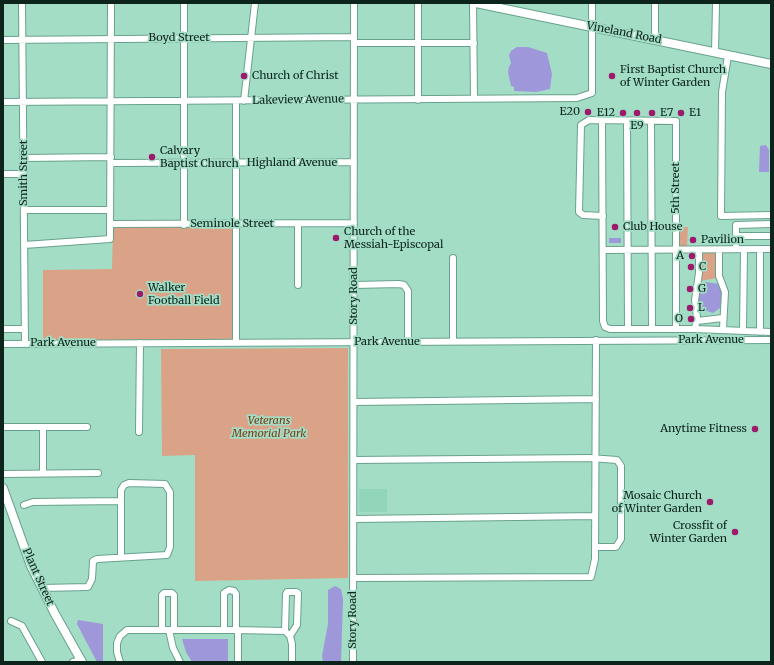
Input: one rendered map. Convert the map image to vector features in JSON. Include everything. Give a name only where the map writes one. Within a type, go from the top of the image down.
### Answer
[{"type":"main road","name":"Vineland Road","points":[[475,3],[771,64]]},
{"type":"main road","name":"Plant Street","points":[[3,488],[32,566],[79,661]]},
{"type":"street","name":"Smith Street","points":[[22,3],[25,344]]},
{"type":"street","points":[[24,245],[110,239],[111,3]]},
{"type":"street","points":[[184,3],[184,225]]},
{"type":"street","points":[[244,101],[255,3]]},
{"type":"street","name":"Story Road","points":[[353,662],[354,3]]},
{"type":"street","points":[[418,3],[418,100]]},
{"type":"street","points":[[474,98],[475,3]]},
{"type":"street","points":[[592,3],[592,27]]},
{"type":"street","points":[[655,3],[655,40]]},
{"type":"street","points":[[715,53],[716,3]]},
{"type":"street","name":"Lakeview Avenue","points":[[3,102],[577,98],[592,93],[592,27]]},
{"type":"street","name":"Boyd Street","points":[[3,40],[252,38],[474,42]]},
{"type":"street","points":[[728,56],[722,92],[721,216],[771,215]]},
{"type":"street","points":[[236,101],[236,343]]},
{"type":"street","name":"5th Street","points":[[603,216],[582,215],[579,212],[581,125],[589,120],[676,121],[676,329]]},
{"type":"street","points":[[602,120],[604,324],[610,329],[723,329],[771,332]]},
{"type":"street","points":[[627,121],[628,329]]},
{"type":"street","points":[[651,121],[652,329]]},
{"type":"street","name":"Highland Avenue","points":[[24,158],[185,163],[354,162]]},
{"type":"street","points":[[3,174],[24,174]]},
{"type":"street","points":[[24,210],[110,210]]},
{"type":"street","name":"Seminole Street","points":[[110,224],[184,225],[354,223]]},
{"type":"street","points":[[298,224],[298,285]]},
{"type":"street","points":[[736,249],[736,225],[771,224]]},
{"type":"street","points":[[736,236],[771,236]]},
{"type":"street","points":[[743,330],[744,249]]},
{"type":"street","points":[[760,249],[760,332]]},
{"type":"street","points":[[603,250],[771,249]]},
{"type":"street","points":[[695,329],[697,321],[695,300],[699,273],[699,250]]},
{"type":"street","points":[[719,250],[719,276],[725,292],[723,329]]},
{"type":"street","points":[[453,258],[453,341]]},
{"type":"street","points":[[354,285],[404,285],[408,291],[408,342]]},
{"type":"street","points":[[697,321],[723,318]]},
{"type":"street","points":[[3,329],[25,329]]},
{"type":"street","points":[[354,578],[591,577],[595,548],[596,340]]},
{"type":"street","name":"Park Avenue","points":[[3,344],[771,340]]},
{"type":"street","points":[[139,432],[140,343]]},
{"type":"street","points":[[354,402],[596,399]]},
{"type":"street","points":[[3,427],[87,426]]},
{"type":"street","points":[[43,427],[43,473]]},
{"type":"street","points":[[354,460],[613,459],[620,462],[620,539],[616,546],[595,548]]},
{"type":"street","points":[[3,474],[98,473]]},
{"type":"street","points":[[42,588],[88,587],[92,579],[93,561],[101,558],[162,556],[170,552],[170,492],[165,484],[129,483],[124,485],[121,490],[120,501],[121,557]]},
{"type":"street","points":[[24,505],[33,502],[120,501]]},
{"type":"street","points":[[354,519],[595,516]]},
{"type":"street","points":[[224,630],[224,594],[225,591],[230,590],[234,591],[236,594],[238,662]]},
{"type":"street","points":[[285,631],[286,594],[287,592],[296,592],[298,593],[297,625],[290,636]]},
{"type":"street","points":[[162,630],[162,595],[164,593],[172,593],[174,595],[172,630],[173,648],[180,662]]},
{"type":"street","points":[[11,621],[22,626],[42,662]]},
{"type":"street","points":[[120,662],[117,652],[117,643],[120,636],[127,630],[285,631],[290,636],[292,644],[292,662]]},
{"type":"shaded area","points":[[517,47],[528,47],[547,53],[552,74],[550,89],[536,92],[514,91],[514,87],[511,86],[508,72],[511,63],[509,55],[511,51]]},
{"type":"shaded area","points":[[766,145],[769,150],[769,172],[759,172],[760,146]]},
{"type":"shaded area","points":[[609,238],[621,238],[621,243],[609,243]]},
{"type":"shaded area","points":[[706,282],[719,284],[723,295],[720,308],[713,313],[698,308],[699,286]]},
{"type":"shaded area","points":[[359,489],[387,489],[387,512],[359,512]]},
{"type":"shaded area","points":[[335,586],[341,589],[343,599],[341,662],[323,662],[322,656],[328,624],[328,590]]},
{"type":"shaded area","points":[[78,620],[103,624],[103,662],[97,662],[77,624]]},
{"type":"shaded area","points":[[182,639],[228,639],[228,662],[192,662],[186,652]]},
{"type":"green space","points":[[113,227],[234,227],[234,340],[43,340],[43,270],[112,269]]},
{"type":"green space","points":[[678,227],[688,227],[687,247],[678,247]]},
{"type":"green space","points":[[718,252],[718,278],[700,281],[701,259],[703,257],[703,253]]},
{"type":"green space","name":"Veterans Memorial Park","points":[[348,348],[348,578],[195,581],[195,455],[162,456],[161,349]]},
{"type":"place","name":"Church of Christ","points":[[244,76]]},
{"type":"place","name":"First Baptist Church of Winter Garden","points":[[612,76]]},
{"type":"place","name":"E20","points":[[588,112]]},
{"type":"place","name":"E12","points":[[623,113]]},
{"type":"place","name":"E9","points":[[637,113]]},
{"type":"place","name":"E7","points":[[652,113]]},
{"type":"place","name":"E1","points":[[681,113]]},
{"type":"place","name":"Calvary Baptist Church","points":[[152,157]]},
{"type":"place","name":"Club House","points":[[615,227]]},
{"type":"place","name":"Church of the Messiah-Episcopal","points":[[336,238]]},
{"type":"place","name":"Pavilion","points":[[693,240]]},
{"type":"place","name":"A","points":[[692,256]]},
{"type":"place","name":"C","points":[[691,267]]},
{"type":"place","name":"G","points":[[690,289]]},
{"type":"place","name":"Walker Football Field","points":[[140,294]]},
{"type":"place","name":"L","points":[[690,308]]},
{"type":"place","name":"O","points":[[691,319]]},
{"type":"place","name":"Anytime Fitness","points":[[755,429]]},
{"type":"place","name":"Mosaic Church of Winter Garden","points":[[710,502]]},
{"type":"place","name":"Crossfit of Winter Garden","points":[[735,532]]}]
